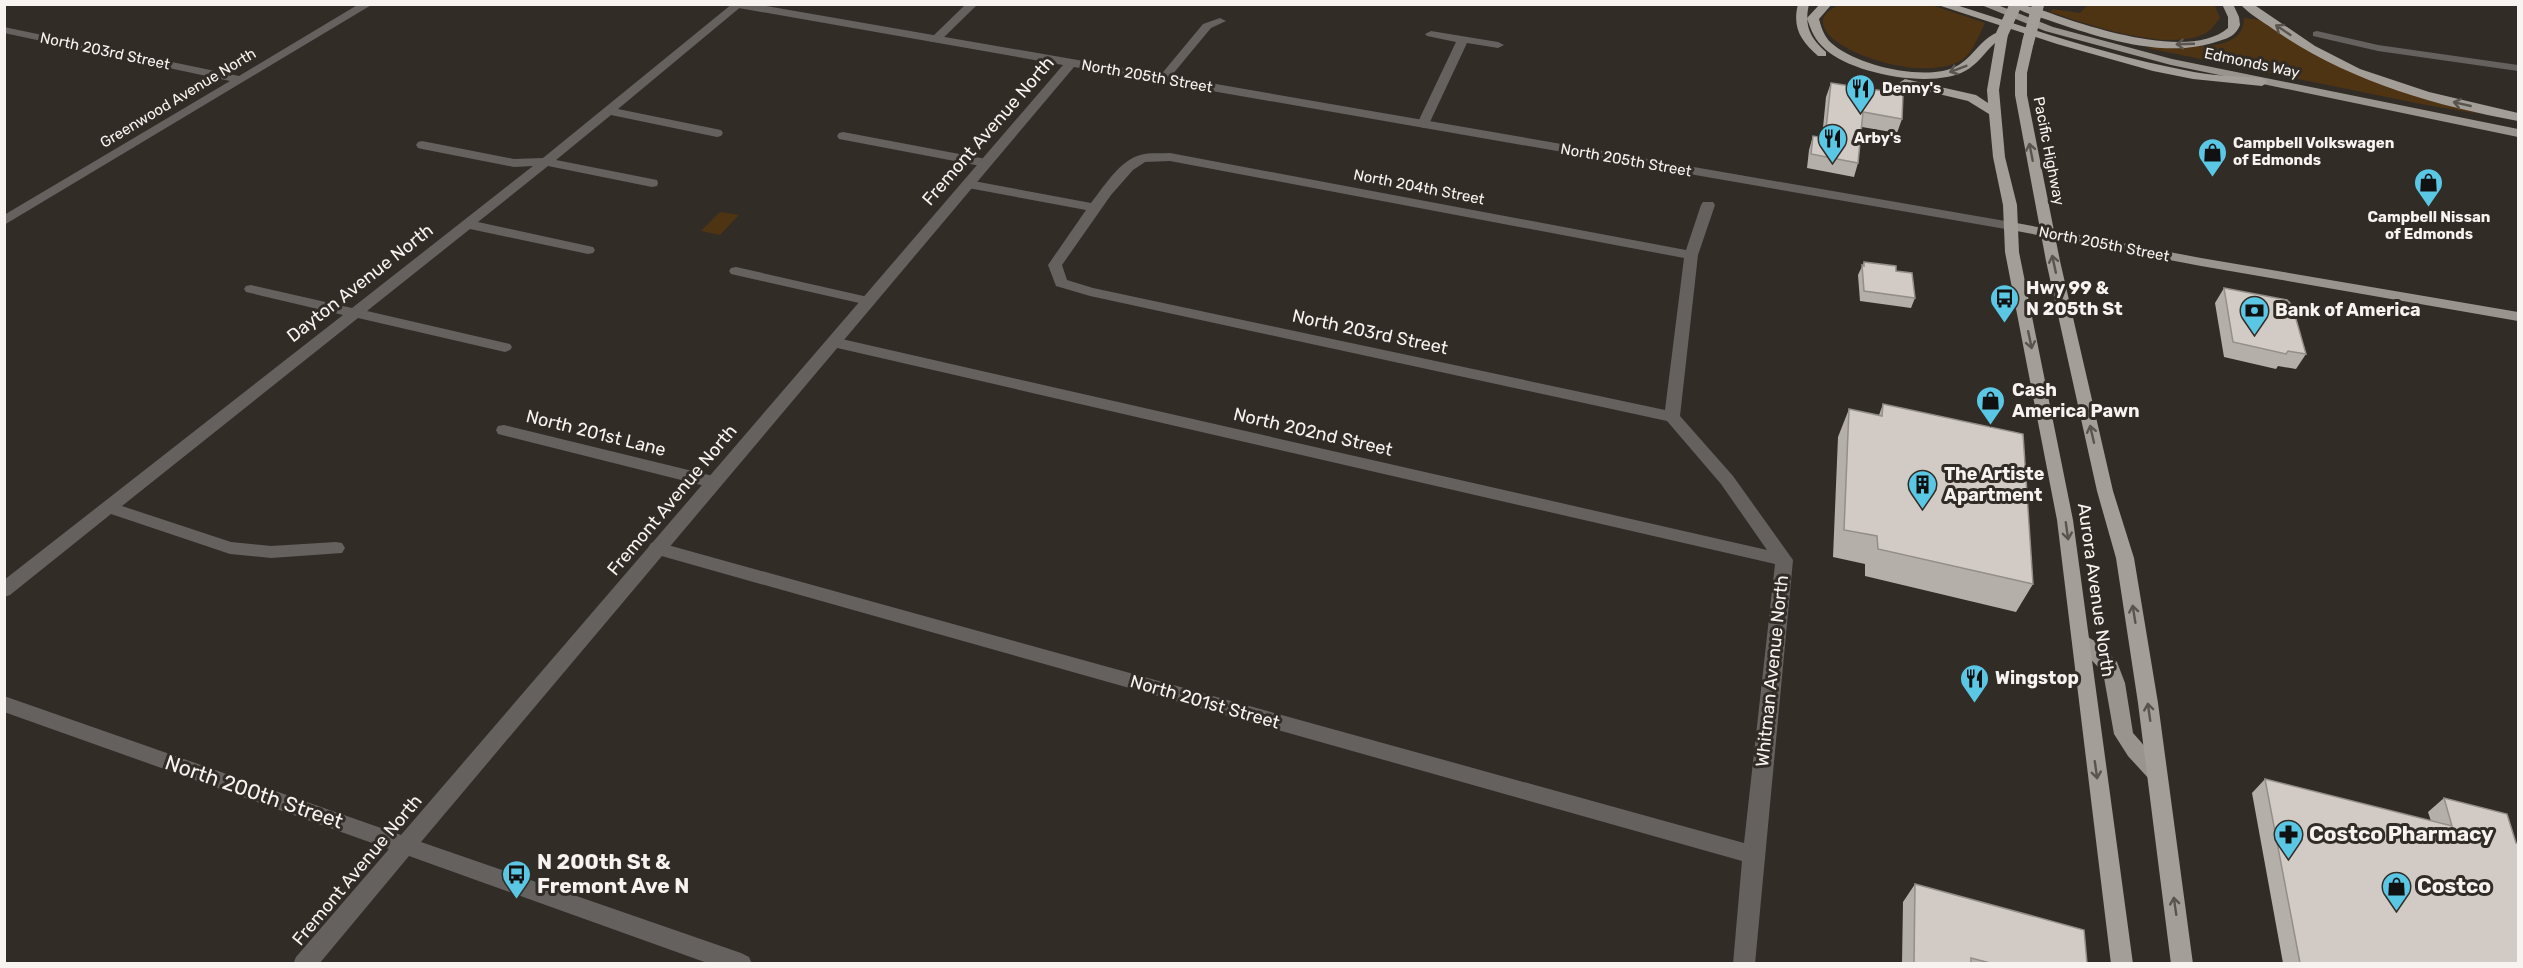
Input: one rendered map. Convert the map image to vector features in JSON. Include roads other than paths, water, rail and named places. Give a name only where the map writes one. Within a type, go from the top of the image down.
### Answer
[{"type":"highway","points":[[1804,4],[1799,20],[1801,32],[1809,43],[1837,64],[1860,74],[1972,98],[1994,111]]},
{"type":"highway","points":[[1827,4],[1813,18],[1813,28],[1826,45],[1854,61],[1900,73],[1919,76],[1954,72],[1971,63],[1990,38],[2002,34]]},
{"type":"highway","points":[[1940,4],[2027,33],[2129,62],[2187,74],[2262,82]]},
{"type":"highway","points":[[2011,226],[2010,205],[1999,157],[1993,90],[1995,66],[2002,34],[2016,4],[2042,15],[2122,38],[2179,44],[2208,42],[2230,33],[2235,27],[2235,19],[2227,4]]},
{"type":"highway","points":[[2245,4],[2316,52],[2364,75],[2440,99],[2518,117]]},
{"type":"highway","name":"Pacific Highway","points":[[2038,5],[2021,73],[2021,95],[2048,234]]},
{"type":"highway","name":"Aurora Avenue North","points":[[2011,226],[2012,252],[2066,520],[2121,963]]},
{"type":"highway","name":"Aurora Avenue North","points":[[2048,234],[2103,480],[2125,558],[2182,963]]},
{"type":"main road","name":"Edmonds Way","points":[[1984,4],[2059,32],[2171,62],[2518,133]]},
{"type":"main road","name":"North 205th Street","points":[[2011,226],[2518,317]]},
{"type":"main road","points":[[2081,640],[2105,659],[2113,670],[2122,726],[2126,736],[2157,774]]},
{"type":"street","name":"Greenwood Avenue North","points":[[4,221],[368,4]]},
{"type":"street","points":[[935,40],[973,4]]},
{"type":"street","name":"North 205th Street","points":[[735,5],[761,7],[935,40],[2011,226]]},
{"type":"street","name":"Dayton Avenue North","points":[[4,590],[546,162],[735,5]]},
{"type":"street","points":[[1163,79],[1207,26],[1220,21]]},
{"type":"street","name":"North 203rd Street","points":[[4,30],[240,80]]},
{"type":"street","points":[[1431,34],[1498,45]]},
{"type":"street","points":[[2317,34],[2378,48],[2518,68]]},
{"type":"street","points":[[1423,124],[1462,39]]},
{"type":"street","name":"Fremont Avenue North","points":[[304,963],[1071,63]]},
{"type":"street","points":[[608,111],[717,133]]},
{"type":"street","points":[[843,136],[986,163]]},
{"type":"street","points":[[422,145],[514,163],[546,162],[652,183]]},
{"type":"street","name":"North 204th Street","points":[[1095,208],[1128,167],[1140,159],[1170,157],[1691,255]]},
{"type":"street","points":[[968,184],[1095,208]]},
{"type":"street","points":[[1672,417],[1691,255],[1708,205]]},
{"type":"street","name":"North 203rd Street","points":[[1095,208],[1055,265],[1061,283],[1102,295],[1672,417]]},
{"type":"street","points":[[467,224],[588,250]]},
{"type":"street","points":[[736,271],[868,301]]},
{"type":"street","points":[[251,289],[505,347]]},
{"type":"street","name":"North 202nd Street","points":[[833,342],[1784,560]]},
{"type":"street","name":"Whitman Avenue North","points":[[1672,417],[1727,480],[1784,560],[1744,963]]},
{"type":"street","name":"North 201st Lane","points":[[504,430],[713,482]]},
{"type":"street","points":[[108,507],[230,548],[272,552],[336,548]]},
{"type":"street","name":"North 201st Street","points":[[657,548],[1753,855]]},
{"type":"street","name":"North 200th Street","points":[[4,704],[733,962]]},
{"type":"place","name":"Denny's","points":[[1861,114]]},
{"type":"place","name":"Arby's","points":[[1833,164]]},
{"type":"place","name":"Campbell Volkswagen of Edmonds","points":[[2212,178]]},
{"type":"place","name":"Campbell Nissan of Edmonds","points":[[2429,208]]},
{"type":"place","name":"Hwy 99 & N 205th St","points":[[2005,324]]},
{"type":"place","name":"Bank of America","points":[[2254,336]]},
{"type":"place","name":"Cash America Pawn","points":[[1991,426]]},
{"type":"place","name":"The Artiste Apartment","points":[[1923,510]]},
{"type":"place","name":"Wingstop","points":[[1974,704]]},
{"type":"place","name":"Costco Pharmacy","points":[[2288,860]]},
{"type":"place","name":"N 200th St & Fremont Ave N","points":[[516,900]]},
{"type":"place","name":"Costco","points":[[2396,912]]}]
